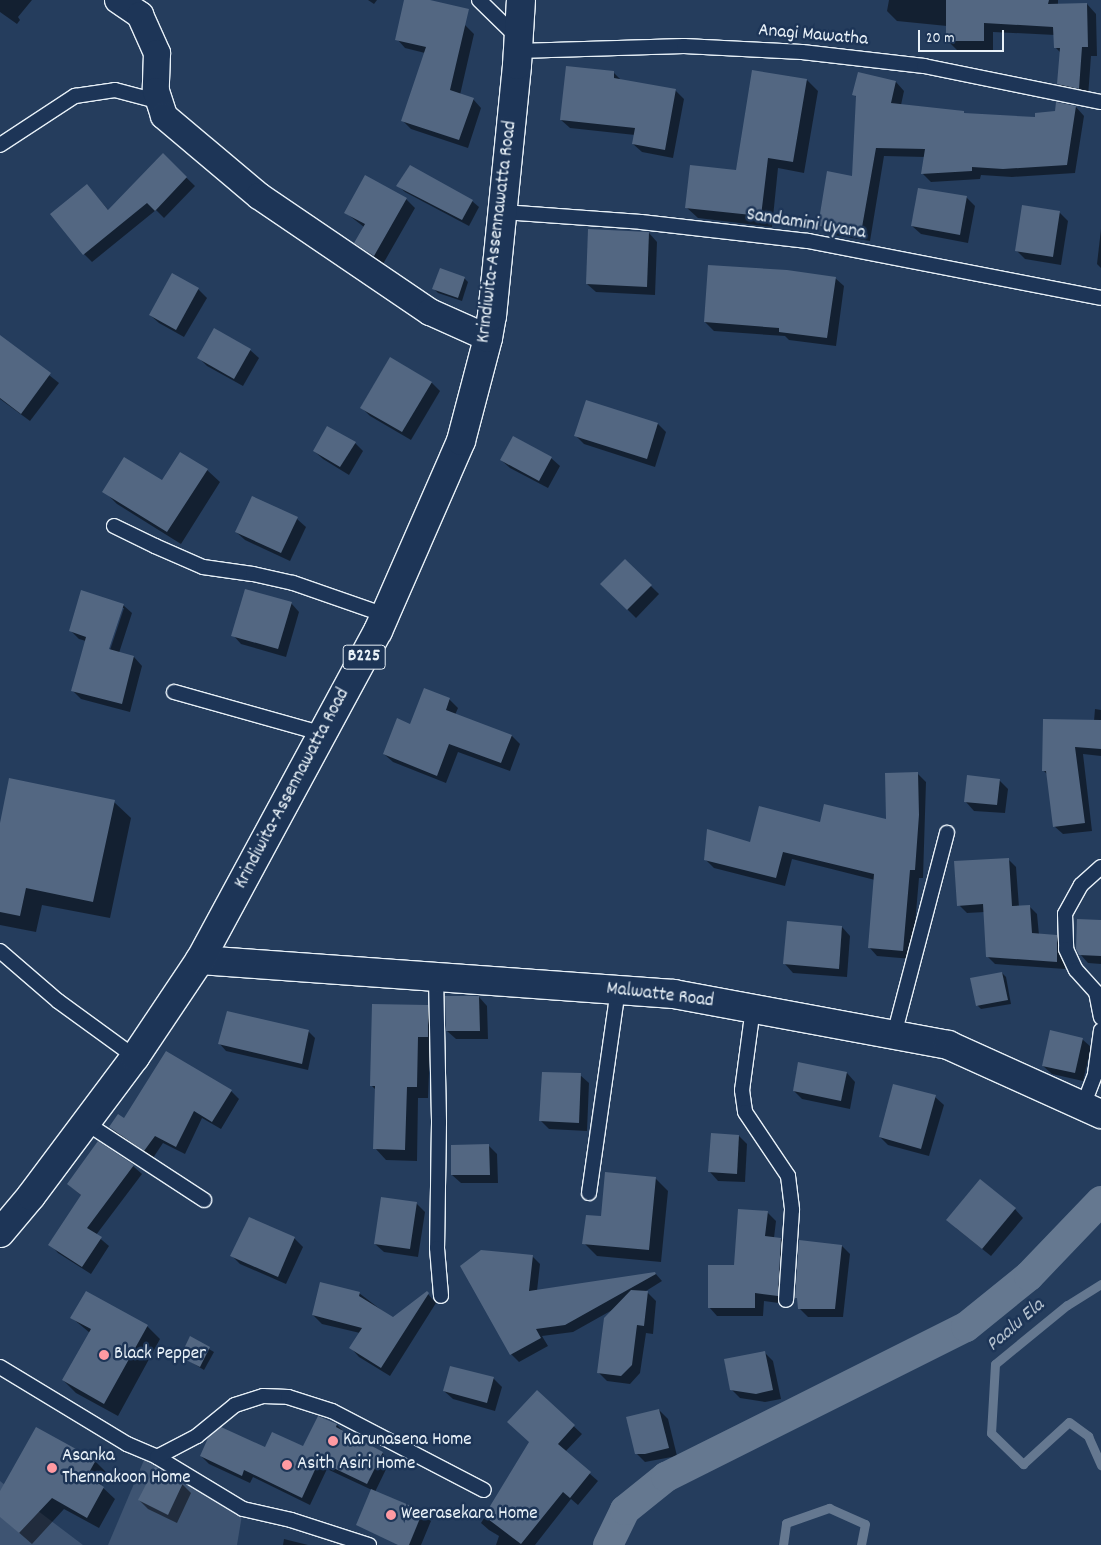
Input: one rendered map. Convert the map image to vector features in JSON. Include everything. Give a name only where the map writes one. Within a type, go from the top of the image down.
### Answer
[{"type":"main road","name":"Krindiwita-Assennawatta Road","points":[[0,1233],[31,1196],[135,1057],[200,960],[323,734],[385,614],[461,442],[488,338],[503,212],[521,0]]},
{"type":"main road","name":"Malwatte Road","points":[[200,960],[674,994],[948,1045],[1092,1110]]},
{"type":"street","points":[[118,0],[140,16],[157,53],[156,92],[164,116],[259,196],[430,312],[488,338]]},
{"type":"lane","points":[[479,0],[518,45]]},
{"type":"lane","name":"Anagi Mawatha","points":[[518,45],[684,46],[802,52],[924,66],[1101,102]]},
{"type":"lane","points":[[0,145],[75,96],[115,90],[160,102]]},
{"type":"lane","name":"Sandamini Uyana","points":[[503,212],[641,222],[808,241],[1101,298]]},
{"type":"lane","points":[[114,526],[203,567],[253,574],[293,583],[385,614]]},
{"type":"lane","points":[[174,692],[323,734]]},
{"type":"lane","points":[[894,1035],[947,832]]},
{"type":"lane","points":[[1101,867],[1082,885],[1065,914],[1066,949],[1076,970],[1096,992],[1101,1018]]},
{"type":"lane","points":[[0,951],[58,1001],[135,1057]]},
{"type":"lane","points":[[436,977],[439,1123],[437,1248],[441,1296]]},
{"type":"lane","points":[[589,1194],[618,990]]},
{"type":"lane","points":[[753,1008],[742,1090],[745,1112],[788,1176],[792,1210],[786,1300]]},
{"type":"lane","points":[[1092,1110],[1101,1030]]},
{"type":"lane","points":[[86,1123],[204,1200]]},
{"type":"lane","points":[[0,1367],[127,1444],[157,1457],[243,1508],[291,1520],[369,1545]]},
{"type":"lane","points":[[157,1457],[197,1436],[235,1405],[263,1396],[288,1397],[332,1411],[484,1490]]},
{"type":"shaded area","points":[[147,1453],[243,1509],[237,1545],[108,1545]]},
{"type":"shaded area","points":[[0,1481],[17,1495],[83,1545],[0,1545]]},
{"type":"building","points":[[404,0],[430,0],[469,9],[450,90],[474,98],[459,140],[401,121],[426,47],[395,40]]},
{"type":"building","points":[[946,0],[1049,0],[1048,4],[1087,3],[1088,47],[1082,47],[1079,89],[1057,84],[1060,48],[1054,48],[1053,27],[984,23],[984,41],[946,41]]},
{"type":"building","points":[[566,66],[614,71],[614,78],[676,89],[665,150],[632,144],[635,128],[560,120]]},
{"type":"building","points":[[752,70],[807,79],[793,162],[768,158],[761,216],[685,208],[690,165],[736,170]]},
{"type":"building","points":[[858,72],[896,81],[891,103],[964,111],[964,113],[1035,117],[1035,113],[1055,111],[1056,102],[1076,106],[1067,165],[1003,169],[972,167],[972,171],[921,174],[925,149],[876,148],[861,233],[818,226],[827,171],[852,176],[856,96],[852,95]]},
{"type":"building","points":[[163,153],[187,177],[155,211],[147,203],[83,255],[50,214],[87,184],[108,210]]},
{"type":"building","points":[[410,165],[473,200],[462,220],[396,186]]},
{"type":"building","points":[[365,175],[407,198],[374,256],[354,243],[365,224],[344,213]]},
{"type":"building","points":[[918,188],[967,196],[960,235],[911,226]]},
{"type":"building","points":[[1022,205],[1060,211],[1053,257],[1015,251]]},
{"type":"building","points":[[588,229],[649,232],[647,287],[586,284]]},
{"type":"building","points":[[708,265],[787,270],[836,277],[827,338],[779,332],[779,328],[704,322]]},
{"type":"building","points":[[440,268],[465,277],[458,298],[432,289]]},
{"type":"building","points":[[172,273],[199,288],[176,330],[149,315]]},
{"type":"building","points":[[214,328],[251,349],[234,379],[197,358]]},
{"type":"building","points":[[0,335],[51,373],[21,414],[0,398]]},
{"type":"building","points":[[390,357],[432,382],[402,432],[360,408]]},
{"type":"building","points":[[586,400],[658,423],[647,459],[574,436]]},
{"type":"building","points":[[327,426],[356,442],[340,467],[313,451]]},
{"type":"building","points":[[513,436],[552,457],[539,481],[500,460]]},
{"type":"building","points":[[180,452],[208,469],[167,532],[102,492],[124,457],[162,480]]},
{"type":"building","points":[[252,496],[298,517],[281,553],[235,532]]},
{"type":"building","points":[[625,559],[652,585],[627,610],[600,584]]},
{"type":"building","points":[[245,589],[292,602],[278,649],[231,636]]},
{"type":"building","points":[[81,590],[124,604],[109,649],[134,656],[122,704],[71,691],[86,637],[69,631]]},
{"type":"building","points":[[424,688],[450,698],[446,710],[512,735],[501,763],[449,744],[437,776],[383,754],[397,718],[410,724]]},
{"type":"building","points":[[1043,719],[1101,720],[1101,749],[1075,747],[1085,823],[1053,827],[1046,771],[1042,771]]},
{"type":"building","points":[[918,772],[919,815],[915,870],[910,870],[903,951],[868,948],[874,874],[783,852],[776,878],[704,860],[707,829],[750,842],[759,806],[820,822],[824,804],[886,819],[885,773]]},
{"type":"building","points":[[967,775],[1000,779],[997,805],[964,802]]},
{"type":"building","points":[[9,778],[115,800],[93,902],[26,888],[20,916],[0,912],[0,823]]},
{"type":"building","points":[[1009,858],[1012,906],[1030,905],[1032,933],[1057,935],[1057,962],[986,957],[983,904],[957,906],[954,861]]},
{"type":"building","points":[[1077,919],[1101,920],[1101,956],[1079,955],[1076,949]]},
{"type":"building","points":[[787,921],[842,926],[839,969],[783,964]]},
{"type":"building","points":[[1002,972],[1008,1000],[976,1006],[970,978]]},
{"type":"building","points":[[445,996],[479,996],[480,1031],[446,1031]]},
{"type":"building","points":[[372,1004],[428,1005],[428,1037],[418,1037],[417,1087],[407,1087],[405,1150],[373,1149],[375,1086],[370,1086]]},
{"type":"building","points":[[227,1011],[309,1030],[302,1064],[218,1044]]},
{"type":"building","points":[[1050,1030],[1083,1038],[1075,1073],[1042,1066]]},
{"type":"building","points":[[166,1051],[232,1090],[212,1122],[194,1111],[176,1147],[155,1136],[144,1151],[109,1127],[118,1114],[124,1118]]},
{"type":"building","points":[[798,1062],[847,1072],[841,1101],[793,1091]]},
{"type":"building","points":[[542,1072],[581,1073],[579,1123],[539,1121]]},
{"type":"building","points":[[893,1084],[936,1095],[921,1149],[879,1137]]},
{"type":"building","points":[[711,1133],[739,1135],[737,1174],[708,1172]]},
{"type":"building","points":[[98,1141],[134,1165],[87,1228],[102,1237],[82,1267],[48,1245],[81,1195],[67,1184]]},
{"type":"building","points":[[489,1144],[490,1175],[451,1175],[451,1145]]},
{"type":"building","points":[[605,1172],[656,1177],[649,1250],[582,1244],[586,1215],[601,1216]]},
{"type":"building","points":[[980,1179],[1016,1208],[982,1249],[946,1220]]},
{"type":"building","points":[[381,1197],[417,1202],[410,1249],[374,1244]]},
{"type":"building","points":[[738,1209],[768,1211],[765,1236],[781,1238],[778,1296],[755,1293],[755,1308],[708,1308],[708,1265],[734,1265]]},
{"type":"building","points":[[249,1217],[295,1237],[278,1277],[230,1256]]},
{"type":"building","points":[[799,1240],[842,1245],[835,1309],[798,1309],[797,1298],[795,1298]]},
{"type":"building","points":[[481,1250],[533,1255],[529,1291],[655,1272],[656,1274],[565,1325],[536,1329],[541,1338],[510,1355],[460,1266]]},
{"type":"building","points":[[320,1282],[360,1292],[359,1296],[393,1317],[427,1291],[429,1293],[381,1368],[349,1348],[362,1328],[312,1315]]},
{"type":"building","points":[[631,1290],[648,1291],[644,1326],[637,1325],[632,1365],[621,1376],[597,1373],[604,1318]]},
{"type":"building","name":"Black Pepper","points":[[86,1291],[148,1325],[104,1404],[62,1380],[91,1329],[70,1318]]},
{"type":"building","points":[[190,1336],[210,1347],[200,1367],[180,1357]]},
{"type":"building","points":[[765,1351],[773,1390],[756,1394],[730,1390],[724,1359]]},
{"type":"building","points":[[450,1366],[494,1377],[487,1403],[443,1391]]},
{"type":"building","points":[[537,1390],[575,1425],[558,1444],[591,1472],[570,1498],[563,1492],[521,1544],[484,1516],[529,1442],[507,1422]]},
{"type":"building","points":[[659,1409],[669,1448],[645,1454],[635,1454],[626,1417]]},
{"type":"building","points":[[318,1416],[337,1424],[336,1427],[383,1452],[367,1484],[319,1461],[302,1498],[244,1470],[242,1476],[200,1456],[208,1438],[221,1427],[265,1447],[272,1432],[303,1446]]},
{"type":"building","name":"Asanka Thennakoon Home","points":[[36,1427],[96,1460],[87,1476],[104,1487],[87,1518],[52,1498],[19,1533],[0,1517],[0,1491]]},
{"type":"building","points":[[155,1467],[183,1483],[168,1515],[138,1500]]},
{"type":"building","name":"Weerasekara Home","points":[[371,1489],[423,1511],[409,1545],[398,1545],[356,1525]]},
{"type":"waterway","points":[[608,1545],[625,1510],[666,1477],[966,1327],[1029,1276],[1101,1201]]},
{"type":"waterway","name":"Paalu Ela","points":[[1101,1284],[1067,1305],[995,1364],[991,1433],[1023,1464],[1069,1422],[1088,1436],[1101,1465]]},
{"type":"waterway","name":"Paalu Ela","points":[[783,1545],[786,1523],[829,1508],[865,1524],[861,1545]]},
{"type":"place","name":"Black Pepper","points":[[104,1355]]},
{"type":"place","name":"Karunasena Home","points":[[333,1441]]},
{"type":"place","name":"Asith Asiri Home","points":[[287,1465]]},
{"type":"place","name":"Asanka Thennakoon Home","points":[[52,1468]]},
{"type":"place","name":"Weerasekara Home","points":[[391,1515]]}]
